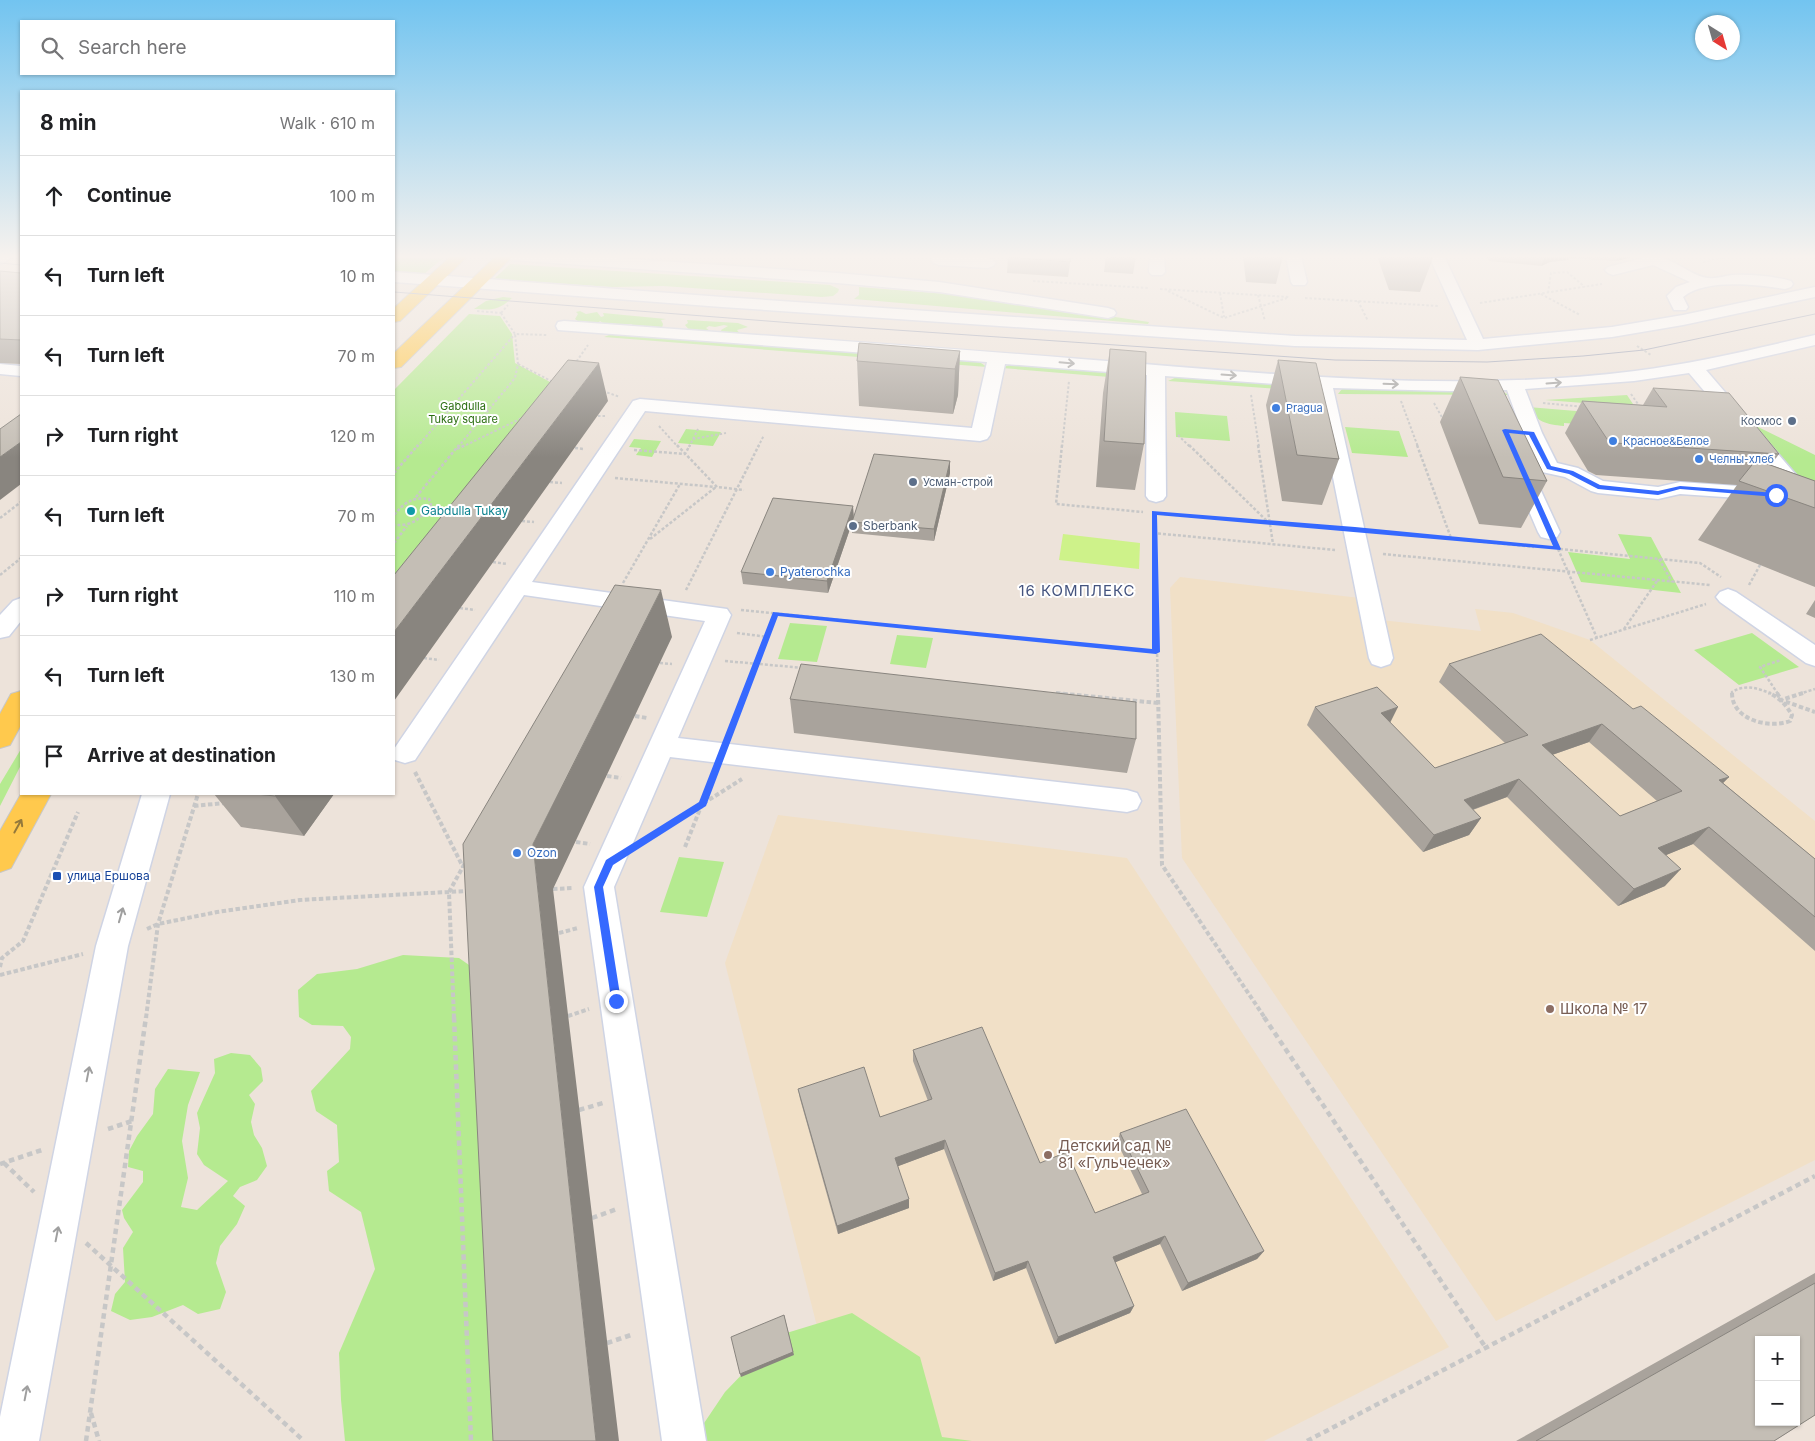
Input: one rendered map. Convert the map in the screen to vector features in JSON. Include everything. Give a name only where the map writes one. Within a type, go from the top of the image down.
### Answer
[{"type":"main road","points":[[395,362],[435,323]]},
{"type":"main road","points":[[0,738],[20,703]]},
{"type":"main road","points":[[0,859],[35,795]]},
{"type":"street","points":[[1034,323],[1295,341],[1474,338],[1571,323]]},
{"type":"street","points":[[1204,323],[1266,328],[1543,340],[1620,331],[1664,323]]},
{"type":"street","points":[[1467,323],[1474,338]]},
{"type":"street","points":[[564,326],[814,334],[896,350],[1323,382],[1428,385],[1516,393],[1601,380],[1675,372],[1782,350],[1815,340]]},
{"type":"street","points":[[405,753],[640,405],[980,435],[997,358]]},
{"type":"street","points":[[1694,367],[1802,505],[1815,525]]},
{"type":"street","points":[[0,369],[20,371]]},
{"type":"street","points":[[1156,370],[1160,505]]},
{"type":"street","points":[[1323,382],[1381,658]]},
{"type":"street","points":[[1516,393],[1532,434],[1549,468],[1571,472],[1598,487],[1658,493],[1680,488],[1802,505]]},
{"type":"street","points":[[1532,434],[1505,430],[1548,543]]},
{"type":"street","points":[[517,587],[676,609],[715,623],[599,887],[684,1441]]},
{"type":"street","points":[[1723,587],[1815,657]]},
{"type":"street","points":[[0,630],[20,607]]},
{"type":"street","points":[[662,746],[1127,801]]},
{"type":"street","points":[[17,1441],[112,946],[156,795]]},
{"type":"path","points":[[1265,323],[1266,328]]},
{"type":"path","points":[[395,472],[515,334],[518,364],[515,378],[416,497],[405,502],[395,514]]},
{"type":"path","points":[[571,369],[594,338]]},
{"type":"path","points":[[518,364],[559,385]]},
{"type":"path","points":[[1069,378],[1056,504],[1144,512]]},
{"type":"path","points":[[1628,389],[1644,412]]},
{"type":"path","points":[[602,391],[620,397]]},
{"type":"path","points":[[1250,392],[1268,522],[1273,544]]},
{"type":"path","points":[[1516,393],[1586,407]]},
{"type":"path","points":[[1401,401],[1451,538]]},
{"type":"path","points":[[640,405],[717,487]]},
{"type":"path","points":[[685,454],[708,411]]},
{"type":"path","points":[[454,450],[532,413]]},
{"type":"path","points":[[1156,414],[1268,522]]},
{"type":"path","points":[[676,609],[773,416]]},
{"type":"path","points":[[610,449],[685,454]]},
{"type":"path","points":[[592,476],[744,490]]},
{"type":"path","points":[[613,600],[680,484]]},
{"type":"path","points":[[648,540],[717,487]]},
{"type":"path","points":[[395,525],[407,526],[417,522],[431,505],[429,499],[416,497]]},
{"type":"path","points":[[0,518],[20,503]]},
{"type":"path","points":[[1486,1348],[1162,865],[1153,533],[1160,505],[1268,522],[1451,538],[1548,543],[1700,563],[1723,587]]},
{"type":"path","points":[[395,543],[407,526]]},
{"type":"path","points":[[1153,533],[1723,587],[1745,592],[1760,565]]},
{"type":"path","points":[[1548,543],[1568,573],[1597,638]]},
{"type":"path","points":[[0,575],[20,559]]},
{"type":"path","points":[[1659,559],[1672,582]]},
{"type":"path","points":[[1624,630],[1657,581]]},
{"type":"path","points":[[1590,640],[1624,630],[1723,587]]},
{"type":"path","points":[[715,623],[742,610],[1156,652]]},
{"type":"path","points":[[685,848],[768,637],[775,614]]},
{"type":"path","points":[[715,623],[768,637]]},
{"type":"path","points":[[700,658],[806,668]]},
{"type":"path","points":[[1783,659],[1760,668],[1781,700],[1788,707],[1792,715],[1790,720],[1784,724],[1775,725],[1751,719],[1734,705],[1731,697],[1732,692],[1739,688],[1748,687],[1759,689],[1781,700],[1815,712]]},
{"type":"path","points":[[1781,700],[1815,689]]},
{"type":"path","points":[[1050,693],[1158,703]]},
{"type":"path","points":[[405,753],[463,867]]},
{"type":"path","points":[[610,863],[772,759]]},
{"type":"path","points":[[86,1441],[158,924],[198,795]]},
{"type":"path","points":[[194,806],[226,802],[229,798]]},
{"type":"path","points":[[0,967],[2,958],[23,941],[78,812]]},
{"type":"path","points":[[468,858],[449,892],[471,1441]]},
{"type":"path","points":[[158,924],[217,912],[300,900],[468,891]]},
{"type":"path","points":[[4,1163],[38,1196]]},
{"type":"path","points":[[1307,1441],[1815,1176]]},
{"type":"path","points":[[81,1239],[304,1441]]},
{"type":"path","points":[[90,1411],[99,1441]]},
{"type":"shaded area","name":"Школа № 17","points":[[1180,577],[1360,598],[1372,619],[1481,631],[1475,609],[1513,613],[1590,640],[1815,821],[1815,1160],[1496,1321],[1182,858],[1170,588]]},
{"type":"shaded area","name":"Детский сад № 81 «Гульчечек»","points":[[778,815],[1127,858],[1449,1347],[1264,1441],[846,1441],[725,963]]},
{"type":"green space","name":"Gabdulla Tukay square","points":[[460,323],[505,323],[512,334],[515,363],[563,389],[395,606],[395,389]]},
{"type":"green space","points":[[581,323],[598,323],[597,324],[583,325]]},
{"type":"green space","points":[[603,323],[663,324],[662,328],[653,329],[647,327],[642,330],[631,324],[607,326]]},
{"type":"green space","points":[[688,323],[739,323],[748,327],[737,330],[741,335],[722,333],[721,330],[728,326],[724,325],[709,326],[706,328],[710,331],[709,333],[690,331],[685,325]]},
{"type":"green space","points":[[617,332],[978,361],[987,367],[604,337]]},
{"type":"green space","points":[[1011,364],[1145,374],[1145,380],[1002,368]]},
{"type":"green space","points":[[1177,377],[1309,387],[1319,392],[1168,381]]},
{"type":"green space","points":[[1342,389],[1495,390],[1511,395],[1338,394]]},
{"type":"green space","points":[[1627,395],[1635,407],[1545,400]]},
{"type":"green space","points":[[1528,407],[1600,413],[1607,426],[1564,423],[1564,426],[1547,423],[1539,420]]},
{"type":"green space","points":[[1175,412],[1227,416],[1230,441],[1176,437]]},
{"type":"green space","points":[[1752,424],[1815,455],[1815,497]]},
{"type":"green space","points":[[1345,427],[1399,431],[1408,457],[1352,453]]},
{"type":"green space","points":[[686,429],[721,432],[713,446],[678,443]]},
{"type":"green space","points":[[634,439],[661,441],[652,457],[636,455],[641,448],[629,447]]},
{"type":"green space","points":[[1063,534],[1140,543],[1139,569],[1059,560]]},
{"type":"green space","points":[[1618,534],[1651,537],[1681,593],[1581,582],[1568,552],[1630,559]]},
{"type":"green space","points":[[790,623],[827,626],[817,662],[778,659]]},
{"type":"green space","points":[[1752,633],[1799,667],[1739,685],[1694,650]]},
{"type":"green space","points":[[897,635],[933,638],[926,668],[890,664]]},
{"type":"green space","points":[[20,751],[20,767],[0,806],[0,784]]},
{"type":"green space","points":[[679,857],[724,862],[707,917],[660,912]]},
{"type":"green space","points":[[403,955],[459,958],[482,974],[509,1441],[345,1441],[339,1353],[375,1269],[361,1212],[329,1191],[327,1171],[339,1162],[337,1125],[316,1111],[311,1091],[350,1049],[351,1037],[343,1026],[312,1025],[299,1017],[298,990],[317,974],[357,969]]},
{"type":"green space","points":[[231,1053],[250,1055],[261,1068],[263,1081],[249,1095],[255,1104],[251,1122],[254,1135],[262,1148],[267,1166],[257,1180],[240,1187],[233,1196],[245,1206],[237,1224],[220,1246],[216,1263],[226,1292],[220,1309],[198,1314],[183,1305],[152,1317],[130,1320],[111,1311],[115,1294],[125,1282],[123,1248],[133,1232],[124,1218],[122,1210],[143,1182],[143,1171],[128,1167],[129,1151],[153,1114],[155,1089],[168,1069],[200,1072],[188,1105],[182,1141],[188,1178],[181,1207],[197,1210],[228,1181],[204,1165],[197,1154],[200,1128],[197,1113],[215,1073],[214,1059]]},
{"type":"green space","points":[[852,1313],[920,1357],[942,1437],[972,1441],[675,1441],[694,1438],[725,1392],[780,1335]]},
{"type":"building","points":[[0,323],[20,323],[20,340],[0,339]]},
{"type":"building","points":[[859,343],[960,351],[955,369],[857,361]]},
{"type":"building","points":[[1110,349],[1146,352],[1144,444],[1104,441]]},
{"type":"building","points":[[568,360],[599,363],[395,631],[395,574]]},
{"type":"building","points":[[1278,360],[1316,363],[1339,459],[1297,455]]},
{"type":"building","points":[[1460,377],[1498,380],[1547,481],[1503,477]]},
{"type":"building","points":[[1653,388],[1729,393],[1779,454],[1615,443],[1607,439],[1582,401],[1667,407]]},
{"type":"building","points":[[20,415],[20,443],[0,457],[0,429]]},
{"type":"building","points":[[874,454],[950,461],[934,529],[852,522]]},
{"type":"building","points":[[1756,460],[1815,481],[1815,508],[1739,481]]},
{"type":"building","points":[[773,498],[853,506],[827,581],[741,572]]},
{"type":"building","points":[[615,585],[661,590],[533,844],[596,1441],[493,1441],[463,844]]},
{"type":"building","points":[[1541,634],[1633,709],[1641,706],[1729,777],[1719,780],[1815,859],[1815,917],[1709,827],[1658,848],[1681,869],[1634,889],[1519,779],[1464,800],[1481,818],[1434,835],[1315,707],[1377,687],[1398,707],[1381,713],[1435,768],[1528,735],[1449,664]],"holes":[[[1602,724],[1682,791],[1620,816],[1542,745]]]},
{"type":"building","points":[[801,664],[1136,702],[1136,739],[790,699]]},
{"type":"building","points":[[982,1027],[1040,1163],[1067,1152],[1095,1213],[1149,1192],[1120,1133],[1186,1109],[1264,1251],[1188,1283],[1165,1236],[1113,1257],[1134,1306],[1058,1337],[1028,1261],[995,1273],[945,1140],[895,1158],[909,1199],[837,1226],[798,1089],[864,1067],[880,1117],[932,1099],[913,1050]]},
{"type":"building","points":[[1815,1283],[1815,1415],[1800,1425],[1800,1336],[1755,1336],[1755,1426],[1798,1426],[1774,1441],[1536,1441]]},
{"type":"building","points":[[784,1315],[793,1352],[740,1374],[731,1337]]},
{"type":"tram line","points":[[797,323],[1335,360],[1487,362],[1644,350],[1771,323]]},
{"type":"place","name":"Pragua","points":[[1276,408]]},
{"type":"place","name":"Космос","points":[[1792,421]]},
{"type":"place","name":"Красное&Белое","points":[[1613,441]]},
{"type":"place","name":"Челны-хлеб","points":[[1699,459]]},
{"type":"place","name":"Усман-строй","points":[[913,482]]},
{"type":"place","name":"Gabdulla Tukay","points":[[411,511]]},
{"type":"place","name":"Sberbank","points":[[853,526]]},
{"type":"place","name":"Pyaterochka","points":[[770,572]]},
{"type":"place","name":"Ozon","points":[[517,853]]},
{"type":"place","name":"улица Ершова","points":[[57,876]]},
{"type":"place","name":"Школа № 17","points":[[1550,1009]]},
{"type":"place","name":"Детский сад № 81 «Гульчечек»","points":[[1048,1155]]},
{"type":"district","name":"16 КОМПЛЕКС","points":[[1077,591]]},
{"type":"route","points":[[616,1001],[599,887],[610,863],[702,804],[768,637],[775,614],[1156,652],[1154,513],[1355,529],[1558,549],[1505,430],[1532,434],[1549,468],[1571,472],[1598,487],[1658,493],[1680,488],[1776,495]]}]
